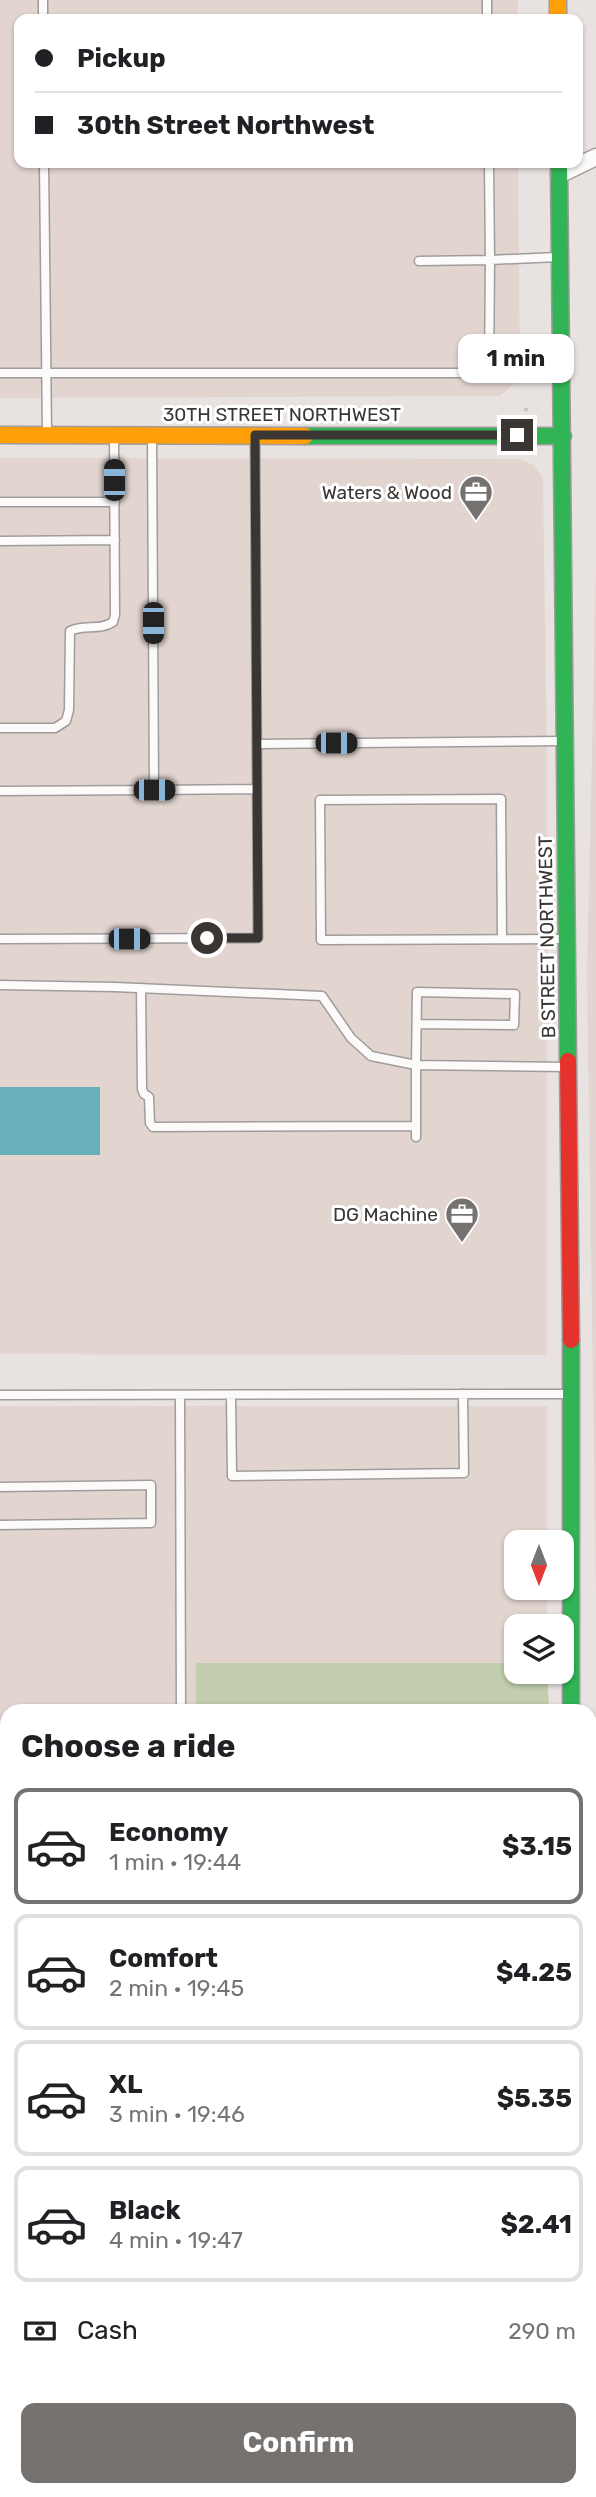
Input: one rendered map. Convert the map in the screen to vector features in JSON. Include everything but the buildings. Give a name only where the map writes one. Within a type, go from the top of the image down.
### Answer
[{"type":"street","name":"B STREET NORTHWEST","points":[[559,169],[568,939],[571,1704]]},
{"type":"street","name":"30TH STREET NORTHWEST","points":[[0,435],[563,436]]},
{"type":"lane","points":[[44,168],[47,435]]},
{"type":"lane","points":[[0,373],[489,373],[489,168]]},
{"type":"lane","points":[[419,261],[561,257]]},
{"type":"lane","points":[[0,728],[55,728],[66,721],[69,710],[70,631],[78,627],[105,627],[113,622],[114,435]]},
{"type":"lane","points":[[152,435],[154,790]]},
{"type":"lane","points":[[0,939],[258,938],[255,435]]},
{"type":"lane","points":[[0,502],[115,502]]},
{"type":"lane","points":[[0,541],[115,540]]},
{"type":"lane","points":[[257,744],[566,741]]},
{"type":"lane","points":[[0,791],[257,789]]},
{"type":"lane","points":[[502,939],[501,799],[320,800],[321,940],[568,939]]},
{"type":"lane","points":[[0,985],[322,996],[351,1038],[371,1056],[416,1065],[569,1067]]},
{"type":"lane","points":[[141,988],[142,1089],[149,1097],[150,1123],[153,1127],[415,1126]]},
{"type":"lane","points":[[416,1137],[417,992],[515,994],[514,1025],[417,1024]]},
{"type":"lane","points":[[231,1395],[232,1476],[464,1473],[463,1394]]},
{"type":"lane","points":[[0,1395],[571,1394]]},
{"type":"lane","points":[[180,1395],[181,1704]]},
{"type":"lane","points":[[0,1487],[151,1485],[151,1523],[0,1525]]},
{"type":"shaded area","points":[[0,0],[518,0],[518,14],[14,14],[14,168],[518,168],[520,379],[500,396],[0,398]]},
{"type":"shaded area","points":[[0,458],[519,459],[534,465],[543,478],[547,764],[547,1355],[0,1354]]},
{"type":"shaded area","points":[[596,568],[596,1595],[587,976]]},
{"type":"shaded area","points":[[0,1406],[547,1406],[547,1530],[504,1530],[504,1600],[547,1600],[547,1614],[504,1614],[504,1663],[196,1663],[196,1704],[0,1704]]},
{"type":"green space","points":[[196,1663],[504,1663],[504,1684],[548,1684],[549,1704],[196,1704]]},
{"type":"water","points":[[0,1087],[100,1087],[100,1155],[0,1155]]},
{"type":"traffic: fast","points":[[559,168],[568,1061]]},
{"type":"traffic: fast","points":[[305,436],[563,436]]},
{"type":"traffic: fast","points":[[571,1340],[571,1704]]},
{"type":"traffic: slow","points":[[558,0],[558,14]]},
{"type":"traffic: slow","points":[[0,435],[305,436]]},
{"type":"traffic: jam","points":[[568,1061],[571,1340]]},
{"type":"place","name":"Waters & Wood","points":[[476,522]]},
{"type":"place","name":"DG Machine","points":[[462,1244]]},
{"type":"route","points":[[207,938],[258,938],[255,435],[517,435]]}]
